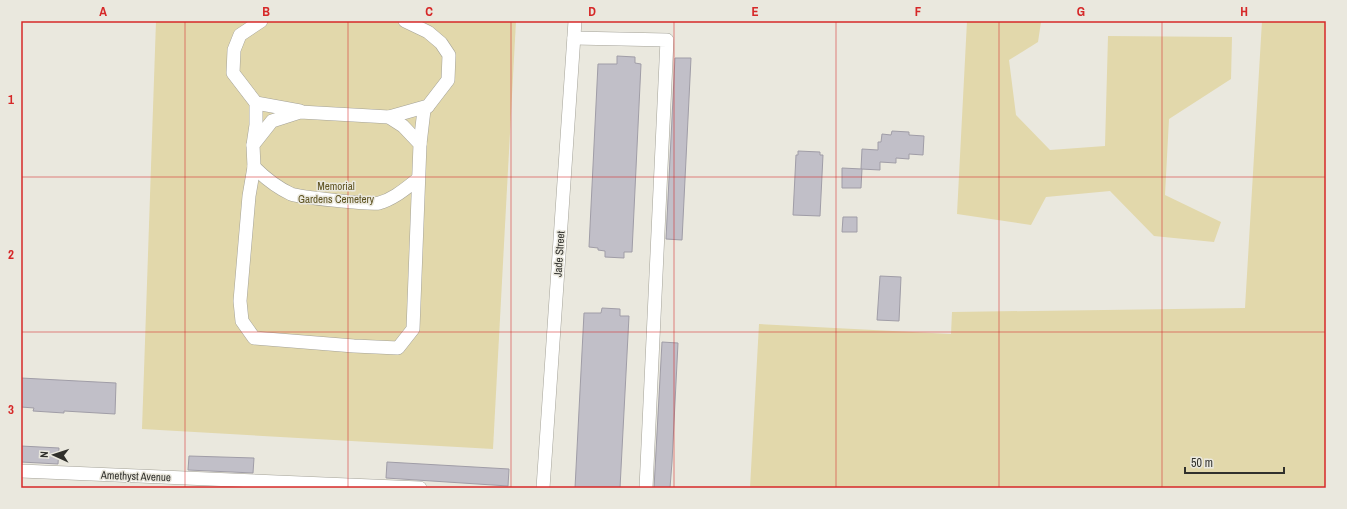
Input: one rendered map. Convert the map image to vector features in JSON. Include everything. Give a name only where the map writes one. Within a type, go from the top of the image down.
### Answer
[{"type":"street","points":[[261,21],[240,35],[234,50],[234,73],[256,103],[253,145],[254,167],[249,196],[240,301],[242,322],[254,338],[398,348],[413,329],[418,179],[424,110],[448,80],[449,55],[441,43],[428,32],[405,21]]},
{"type":"street","name":"Jade Street","points":[[543,488],[575,21]]},
{"type":"street","points":[[574,38],[667,40],[646,488]]},
{"type":"street","points":[[256,103],[300,112],[388,117],[428,106]]},
{"type":"street","points":[[253,145],[272,121],[300,112]]},
{"type":"street","points":[[388,117],[403,126],[420,144]]},
{"type":"street","points":[[254,167],[268,181],[292,195],[378,204],[399,194],[418,179]]},
{"type":"street","name":"Amethyst Avenue","points":[[21,471],[420,488]]},
{"type":"green space","name":"Memorial Gardens Cemetery","points":[[156,21],[516,21],[493,449],[142,429]]},
{"type":"green space","points":[[967,21],[1041,22],[1038,42],[1009,60],[1016,115],[1050,150],[1105,146],[1108,36],[1232,37],[1231,79],[1169,119],[1165,195],[1221,222],[1214,242],[1154,236],[1110,191],[1046,197],[1031,225],[957,214]]},
{"type":"green space","points":[[1262,21],[1326,21],[1326,488],[750,488],[759,324],[951,334],[952,312],[1245,308]]},
{"type":"building","points":[[617,56],[635,57],[635,63],[641,64],[632,252],[624,252],[624,258],[605,257],[605,251],[598,250],[598,248],[589,247],[598,64],[617,64]]},
{"type":"building","points":[[675,58],[691,58],[682,240],[666,239]]},
{"type":"building","points":[[892,131],[909,132],[909,135],[924,136],[923,155],[909,154],[909,159],[896,158],[896,163],[880,162],[880,170],[861,169],[862,149],[878,150],[878,142],[881,142],[882,134],[891,135]]},
{"type":"building","points":[[798,151],[820,152],[820,155],[823,155],[820,216],[793,215],[796,155],[798,155]]},
{"type":"building","points":[[842,168],[862,169],[861,188],[842,188]]},
{"type":"building","points":[[843,217],[857,217],[857,232],[842,232]]},
{"type":"building","points":[[880,276],[901,277],[899,321],[877,320]]},
{"type":"building","points":[[602,308],[620,309],[620,316],[629,316],[620,488],[575,488],[584,313],[601,313]]},
{"type":"building","points":[[662,342],[678,343],[672,462],[670,488],[654,488]]},
{"type":"building","points":[[21,378],[116,383],[115,414],[33,411],[34,408],[21,407]]},
{"type":"building","points":[[21,446],[59,448],[58,464],[21,462]]},
{"type":"building","points":[[189,456],[254,458],[253,473],[188,470]]},
{"type":"building","points":[[387,462],[509,469],[508,486],[386,478]]}]
